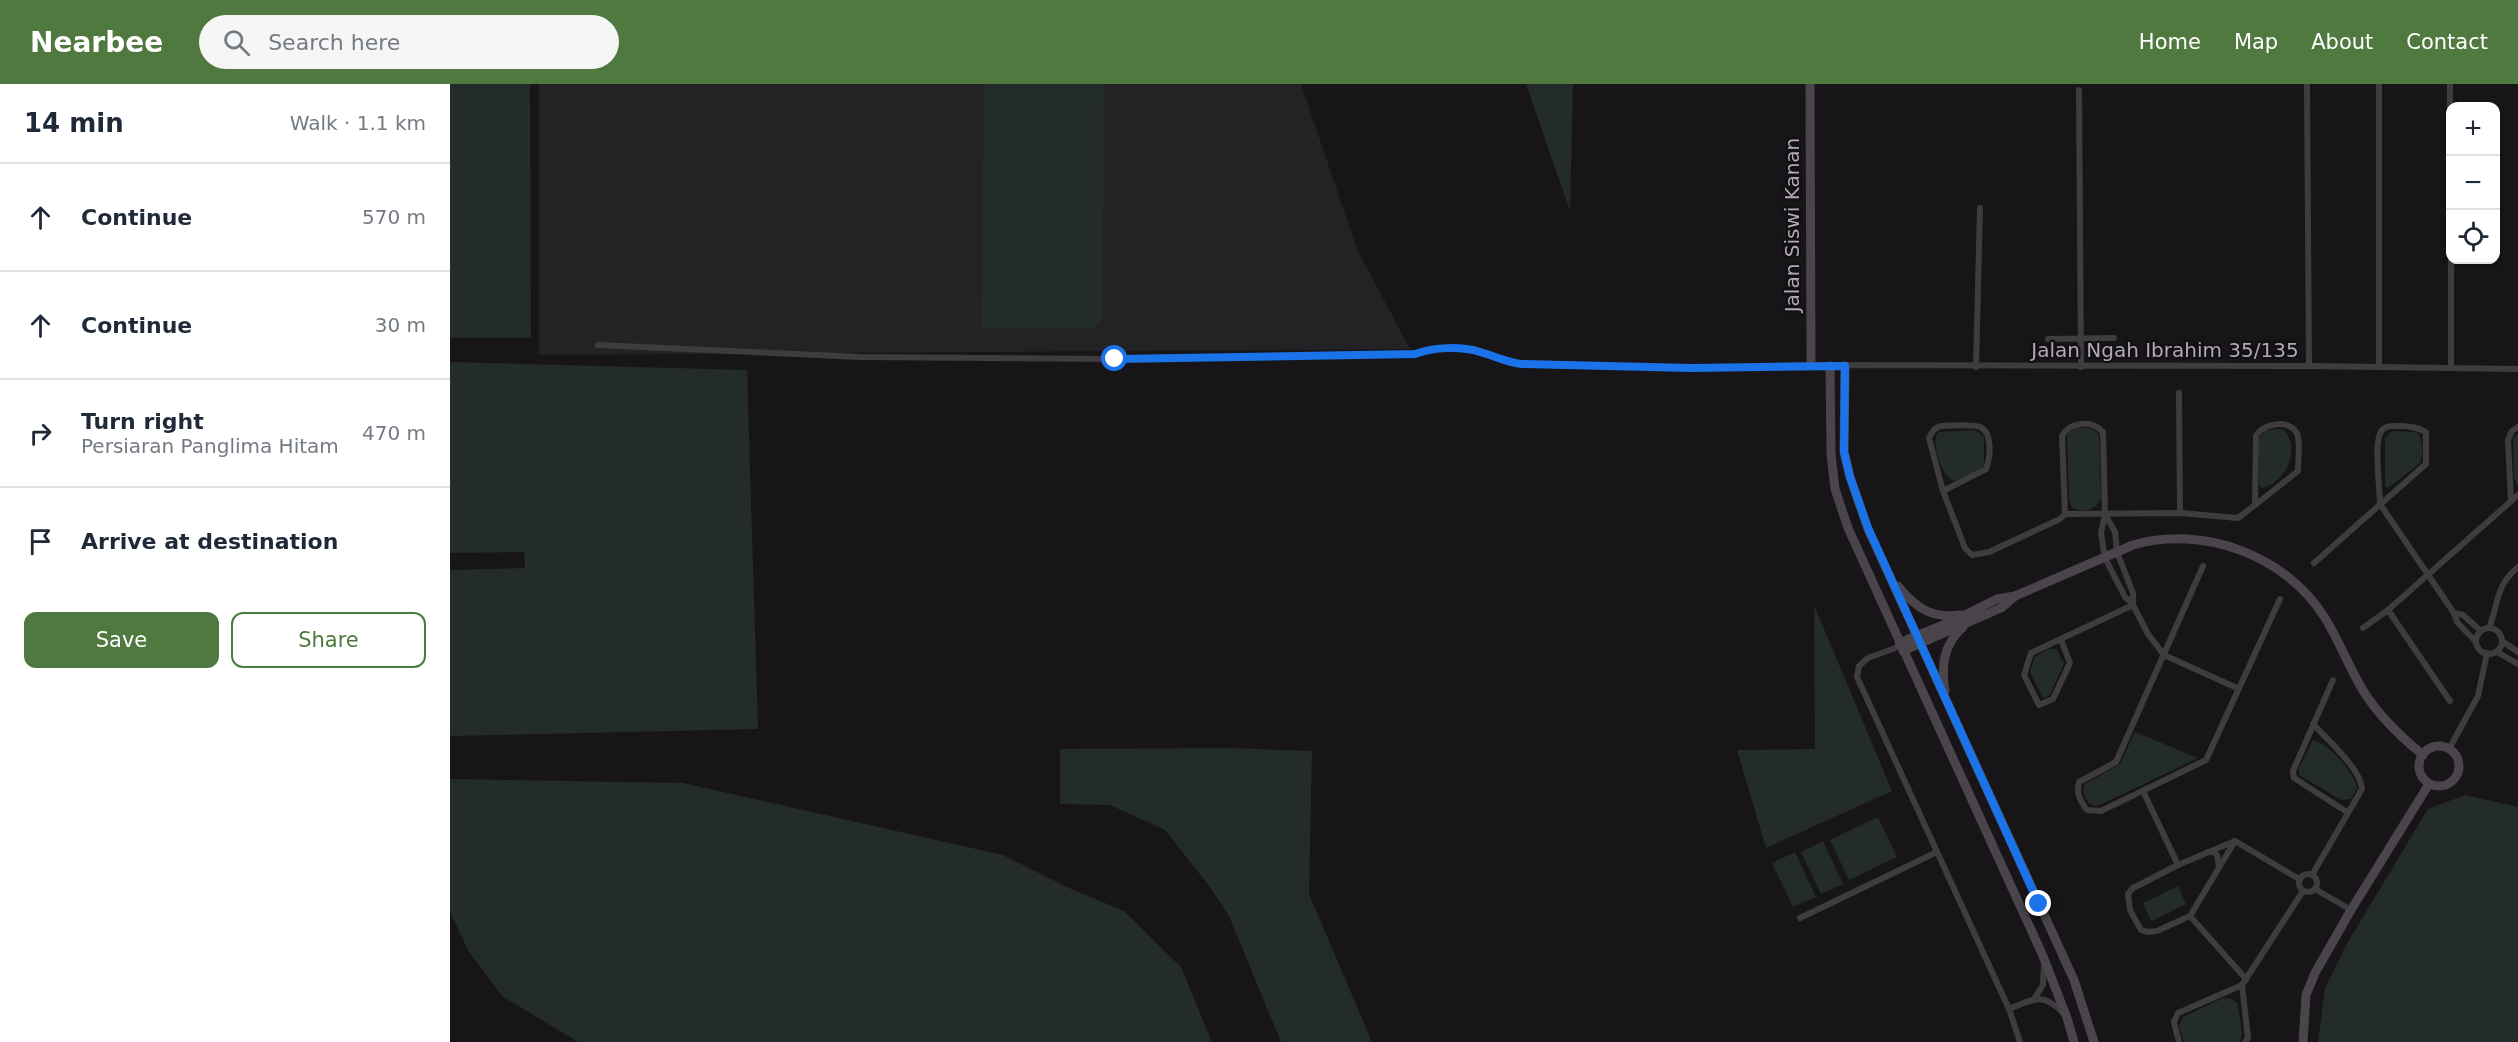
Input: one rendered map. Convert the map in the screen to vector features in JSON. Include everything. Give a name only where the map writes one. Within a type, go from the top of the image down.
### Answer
[{"type":"main road","name":"Jalan Siswi Kanan","points":[[1810,84],[1811,366]]},
{"type":"main road","points":[[1830,366],[1831,454],[1835,489],[1848,528],[2043,956],[2074,1042]]},
{"type":"main road","points":[[1845,366],[1844,452],[1850,477],[1868,528],[2074,980],[2094,1042]]},
{"type":"main road","points":[[1901,647],[1997,599],[2014,596],[2151,540],[2179,538],[2208,540],[2259,558],[2304,591],[2325,617],[2363,691],[2376,710],[2423,755]]},
{"type":"main road","points":[[1889,575],[1911,602],[1925,612],[1938,616],[1962,615]]},
{"type":"main road","points":[[1919,639],[1964,625],[2001,608],[2014,596]]},
{"type":"main road","points":[[1947,702],[1942,669],[1948,646],[1964,625]]},
{"type":"main road","points":[[2436,747],[2449,749],[2457,759],[2456,777],[2446,785],[2429,784],[2420,772],[2419,765],[2423,755],[2436,747]]},
{"type":"main road","points":[[2302,1042],[2306,995],[2315,973],[2429,784]]},
{"type":"street","points":[[2307,84],[2308,366]]},
{"type":"street","points":[[2379,84],[2379,367]]},
{"type":"street","points":[[2450,84],[2450,102]]},
{"type":"street","points":[[2079,90],[2081,367]]},
{"type":"street","points":[[1976,367],[1980,208]]},
{"type":"street","points":[[2451,264],[2451,368]]},
{"type":"street","points":[[2048,339],[2114,338]]},
{"type":"street","name":"Jalan Ngah Ibrahim 35/135","points":[[598,345],[860,357],[1115,359],[1415,354],[1428,349],[1459,349],[1478,351],[1505,362],[1521,364],[1691,368],[2308,366],[2518,369]]},
{"type":"street","points":[[2179,393],[2180,513]]},
{"type":"street","points":[[2065,514],[2062,436],[2072,426],[2082,424],[2099,427],[2103,432],[2105,514],[2101,533],[2105,558],[2125,597],[2133,604],[2148,634],[2164,655],[2237,688]]},
{"type":"street","points":[[1943,491],[1986,470],[1989,460],[1989,441],[1981,427],[1940,426],[1933,430],[1929,438],[1943,491],[1965,549],[1971,555],[1989,552],[2060,519],[2065,514],[2180,513],[2238,518],[2255,505],[2298,471],[2298,436],[2292,427],[2265,426],[2256,436],[2255,505]]},
{"type":"street","points":[[2314,563],[2380,504],[2426,464],[2426,432],[2414,426],[2389,426],[2379,435],[2380,504],[2454,613],[2457,622],[2480,649],[2487,653],[2497,652],[2518,664]]},
{"type":"street","points":[[2511,500],[2508,440],[2512,431],[2518,427]]},
{"type":"street","points":[[2363,628],[2388,609],[2518,495]]},
{"type":"street","points":[[2105,514],[2115,532],[2117,552],[2133,593],[2133,604]]},
{"type":"street","points":[[2204,566],[2116,762],[2079,782],[2077,789],[2080,801],[2087,810],[2101,811],[2206,760],[2237,688],[2280,599]]},
{"type":"street","points":[[2489,628],[2499,589],[2518,567]]},
{"type":"street","points":[[2061,640],[2070,663],[2053,699],[2038,705],[2024,675],[2031,653],[2133,604]]},
{"type":"street","points":[[2388,609],[2450,701]]},
{"type":"street","points":[[2454,613],[2463,615],[2481,631]]},
{"type":"street","points":[[2476,642],[2481,631],[2489,628],[2497,630],[2502,641],[2518,652]]},
{"type":"street","points":[[2497,652],[2502,641]]},
{"type":"street","points":[[1901,647],[1868,658],[1859,666],[1857,677],[2009,1008],[2020,1042]]},
{"type":"street","points":[[2449,749],[2478,696],[2487,653]]},
{"type":"street","points":[[2333,680],[2294,766],[2294,778],[2347,812]]},
{"type":"street","points":[[2312,875],[2362,789],[2362,782],[2355,771],[2313,724]]},
{"type":"street","points":[[2143,791],[2178,865]]},
{"type":"street","points":[[2235,841],[2299,879]]},
{"type":"street","points":[[2235,841],[2190,916],[2157,931],[2145,932],[2138,926],[2128,902],[2127,894],[2133,888],[2178,865],[2235,841]]},
{"type":"street","points":[[1800,918],[1937,852]]},
{"type":"street","points":[[2207,852],[2214,852],[2217,855],[2218,869]]},
{"type":"street","points":[[2304,874],[2312,875],[2316,880],[2315,889],[2308,893],[2303,891],[2299,887],[2299,879],[2304,874]]},
{"type":"street","points":[[2315,889],[2351,910]]},
{"type":"street","points":[[2179,1042],[2174,1022],[2178,1013],[2242,985],[2303,891]]},
{"type":"street","points":[[2190,916],[2246,979]]},
{"type":"street","points":[[2034,999],[2043,985],[2043,956]]},
{"type":"street","points":[[2242,985],[2248,1038],[2245,1042]]},
{"type":"street","points":[[2009,1008],[2034,999],[2051,1001],[2067,1018]]},
{"type":"shaded area","points":[[450,84],[530,84],[531,338],[450,338]]},
{"type":"shaded area","points":[[539,84],[1301,84],[1357,249],[1410,349],[539,355]]},
{"type":"shaded area","points":[[984,84],[1104,84],[1103,318],[1095,328],[981,328]]},
{"type":"shaded area","points":[[1526,84],[1573,84],[1570,211]]},
{"type":"shaded area","points":[[450,362],[747,370],[758,729],[450,736],[450,570],[525,568],[524,552],[450,553]]},
{"type":"shaded area","points":[[2075,428],[2092,429],[2099,436],[2101,498],[2096,506],[2089,510],[2072,508],[2069,500],[2067,437],[2069,431]]},
{"type":"shaded area","points":[[2283,429],[2289,437],[2291,446],[2288,464],[2278,480],[2261,488],[2259,484],[2259,439],[2265,430]]},
{"type":"shaded area","points":[[1975,430],[1984,437],[1984,465],[1981,469],[1954,481],[1945,473],[1939,462],[1936,436],[1939,432]]},
{"type":"shaded area","points":[[2392,431],[2417,432],[2421,439],[2422,451],[2420,463],[2388,488],[2385,486],[2385,438]]},
{"type":"shaded area","points":[[2518,433],[2517,485],[2514,478],[2513,439]]},
{"type":"shaded area","points":[[1814,605],[1892,791],[1766,848],[1737,750],[1815,749]]},
{"type":"shaded area","points":[[2048,649],[2056,649],[2064,663],[2050,695],[2043,698],[2030,672],[2035,657]]},
{"type":"shaded area","points":[[2135,732],[2198,758],[2100,805],[2092,805],[2084,794],[2085,784],[2120,764]]},
{"type":"shaded area","points":[[2313,740],[2326,747],[2346,767],[2357,788],[2351,799],[2341,800],[2299,775],[2299,768]]},
{"type":"shaded area","points":[[1228,748],[1312,751],[1309,894],[1372,1042],[1281,1042],[1229,916],[1210,887],[1165,830],[1110,805],[1060,804],[1060,749]]},
{"type":"shaded area","points":[[450,779],[683,783],[1003,855],[1069,888],[1124,911],[1181,967],[1212,1042],[578,1042],[502,996],[469,952],[450,912]]},
{"type":"shaded area","points":[[2465,795],[2518,807],[2518,1042],[2318,1042],[2325,988],[2348,942],[2428,809]]},
{"type":"shaded area","points":[[1878,817],[1897,857],[1849,880],[1830,840]]},
{"type":"shaded area","points":[[1823,841],[1843,884],[1821,894],[1801,852]]},
{"type":"shaded area","points":[[1795,852],[1816,897],[1793,907],[1772,863]]},
{"type":"shaded area","points":[[2178,886],[2186,904],[2151,921],[2143,903]]},
{"type":"shaded area","points":[[2223,998],[2232,999],[2238,1004],[2242,1034],[2240,1042],[2184,1042],[2179,1026],[2183,1017]]},
{"type":"route","points":[[1115,359],[1286,358],[1415,354],[1428,349],[1459,349],[1478,351],[1505,362],[1521,364],[1691,368],[1845,366],[1844,452],[1850,477],[1868,528],[2039,904]]}]
